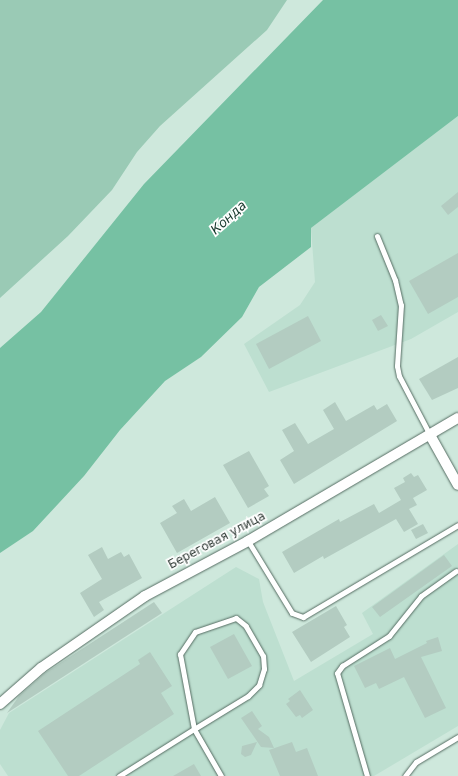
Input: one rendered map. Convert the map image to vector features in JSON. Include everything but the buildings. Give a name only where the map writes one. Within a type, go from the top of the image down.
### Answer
[{"type":"street","name":"Береговая улица","points":[[0,704],[40,668],[145,596],[248,541],[458,418]]},
{"type":"street","points":[[430,435],[458,485]]},
{"type":"lane","points":[[377,236],[395,280],[401,305],[398,366],[399,376],[430,435]]},
{"type":"lane","points":[[248,541],[292,613],[303,617],[458,525]]},
{"type":"lane","points":[[367,776],[337,673],[342,666],[389,636],[421,596],[456,571]]},
{"type":"lane","points":[[119,776],[194,729],[248,696],[256,688],[263,676],[263,656],[246,626],[236,618],[195,632],[180,654],[194,729],[221,776]]},
{"type":"lane","points":[[405,776],[416,762],[458,737]]},
{"type":"shaded area","points":[[0,0],[287,0],[267,30],[160,126],[137,152],[112,190],[68,236],[0,298]]},
{"type":"shaded area","points":[[458,116],[458,312],[411,339],[269,392],[244,344],[300,305],[315,282],[311,228]]},
{"type":"shaded area","points":[[458,544],[458,726],[374,776],[8,776],[0,764],[0,730],[9,713],[236,567],[259,579],[263,602],[294,681],[373,634],[362,613]]},
{"type":"water","name":"Конда","points":[[323,0],[458,0],[458,116],[311,228],[311,247],[259,287],[242,317],[201,357],[165,381],[120,430],[84,476],[33,531],[0,553],[0,348],[41,312],[144,184]]}]
